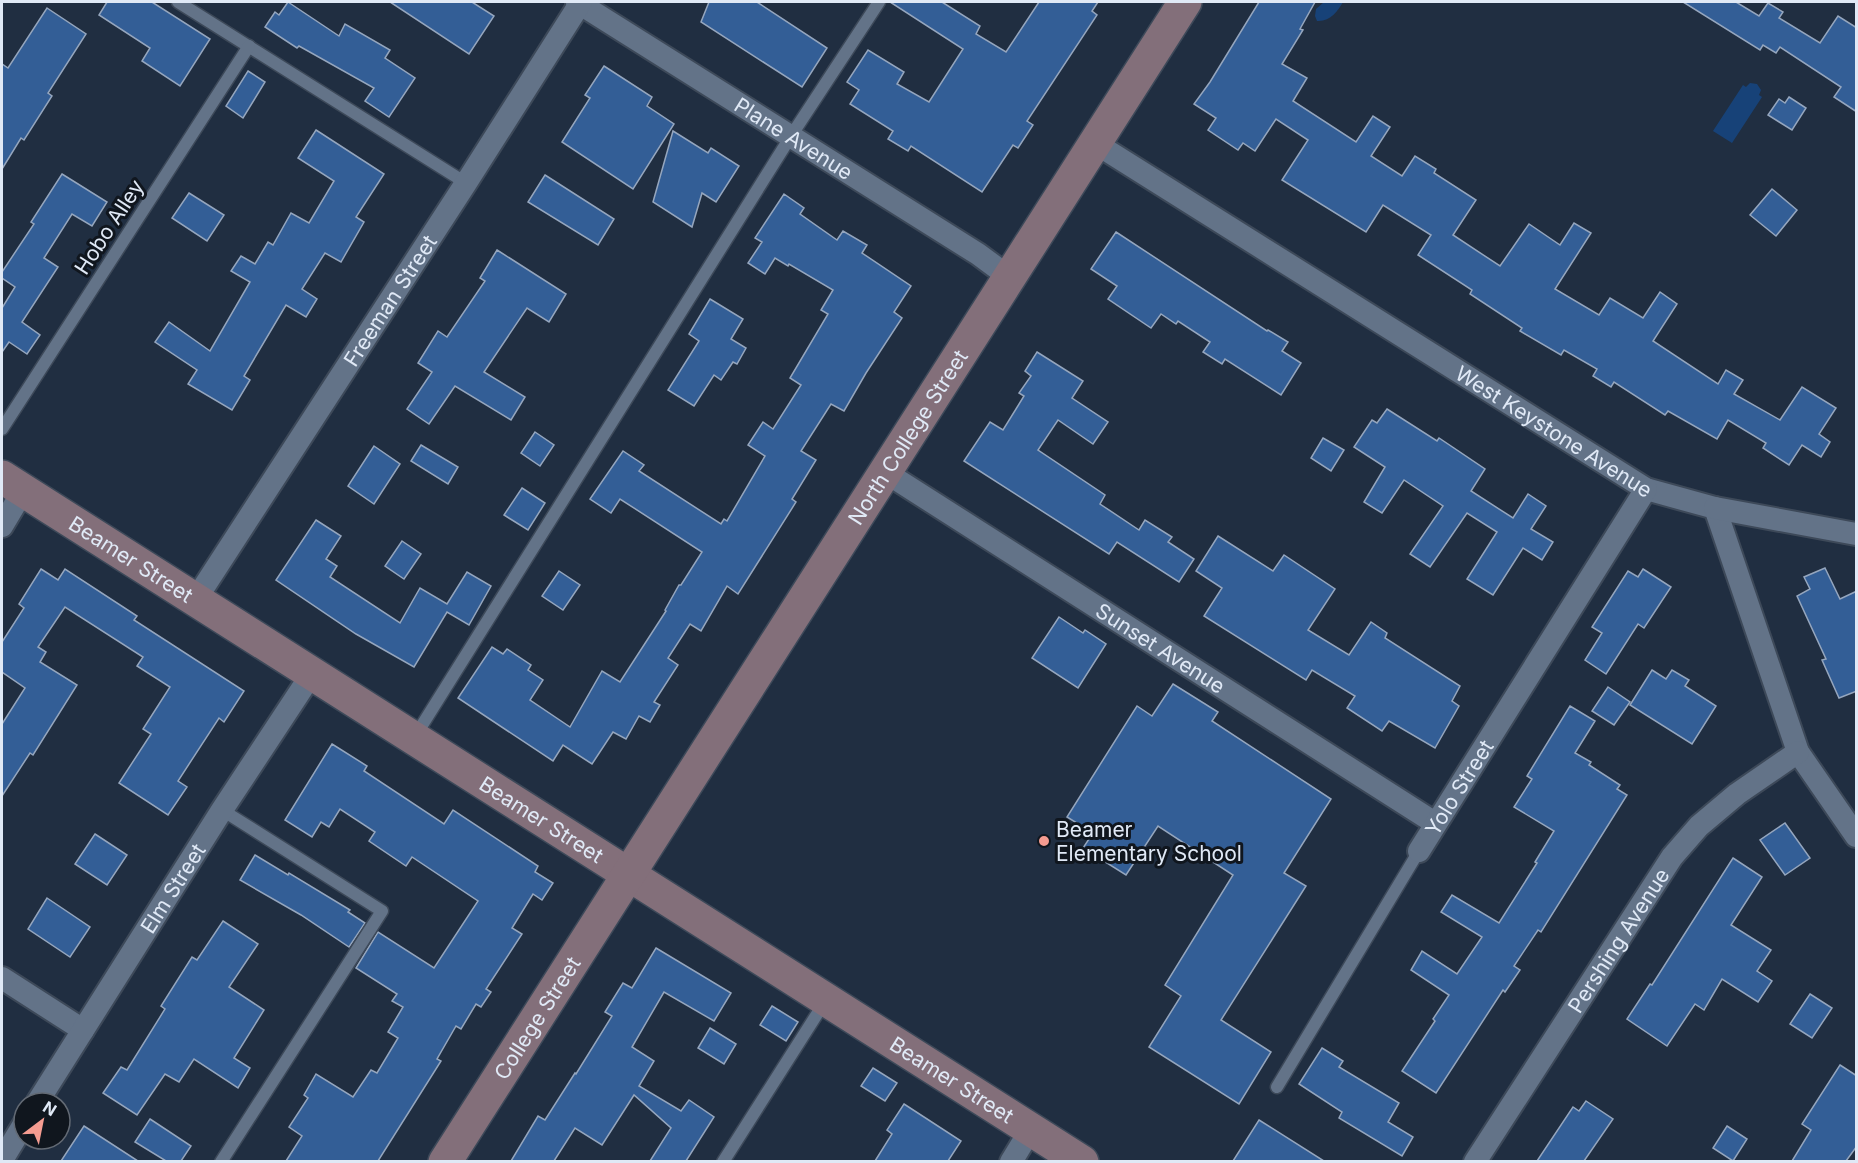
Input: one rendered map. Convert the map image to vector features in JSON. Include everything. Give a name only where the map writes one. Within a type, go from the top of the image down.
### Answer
[{"type":"street","name":"Plane Avenue","points":[[579,2],[978,254],[1010,277]]},
{"type":"street","name":"Freeman Street","points":[[196,599],[466,183],[579,2]]},
{"type":"street","name":"North College Street","points":[[628,874],[1185,2]]},
{"type":"street","name":"West Keystone Avenue","points":[[1095,143],[1646,489],[1715,508],[1857,534]]},
{"type":"street","name":"Sunset Avenue","points":[[885,472],[1436,823]]},
{"type":"street","name":"Beamer Street","points":[[12,484],[196,599],[310,675],[1082,1161]]},
{"type":"street","points":[[2,526],[12,484]]},
{"type":"street","name":"Yolo Street","points":[[1419,851],[1646,489]]},
{"type":"street","points":[[1715,508],[1798,752],[1857,836]]},
{"type":"street","name":"Elm Street","points":[[45,1091],[310,675]]},
{"type":"street","name":"Pershing Avenue","points":[[1475,1161],[1671,857],[1699,826],[1737,794],[1798,752]]},
{"type":"street","name":"College Street","points":[[445,1161],[628,874]]},
{"type":"street","points":[[2,978],[83,1030]]},
{"type":"street","points":[[1011,1161],[1031,1129]]},
{"type":"street","points":[[2,1160],[12,1144]]},
{"type":"lane","points":[[178,2],[466,183]]},
{"type":"lane","points":[[413,739],[791,136],[879,2]]},
{"type":"lane","name":"Hobo Alley","points":[[2,429],[249,46]]},
{"type":"lane","points":[[221,1161],[382,911],[222,810]]},
{"type":"lane","name":"Yolo Street","points":[[1277,1087],[1419,851]]},
{"type":"lane","points":[[723,1161],[826,999]]},
{"type":"water","points":[[1324,2],[1343,2],[1330,18],[1317,21],[1316,9]]},
{"type":"water","points":[[1750,83],[1757,84],[1761,90],[1759,95],[1762,97],[1732,143],[1713,131],[1743,85],[1746,87]]},
{"type":"building","points":[[107,2],[152,2],[210,39],[180,86],[142,61],[150,48],[99,15]]},
{"type":"building","points":[[288,2],[339,36],[345,24],[390,50],[385,58],[415,78],[389,117],[365,101],[374,88],[299,46],[297,48],[265,27],[275,12],[279,15]]},
{"type":"building","points":[[390,2],[472,2],[494,16],[469,54]]},
{"type":"building","points":[[709,2],[757,2],[827,48],[802,87],[701,22]]},
{"type":"building","points":[[890,2],[942,2],[980,26],[976,34],[1006,52],[1039,2],[1098,2],[1092,11],[1097,15],[1027,121],[1033,125],[1018,148],[1013,145],[982,192],[911,146],[908,151],[888,139],[893,131],[850,104],[859,90],[847,82],[868,50],[904,72],[897,84],[929,102],[963,49]]},
{"type":"building","points":[[1259,2],[1315,2],[1300,29],[1303,30],[1282,64],[1307,78],[1293,101],[1356,142],[1373,116],[1390,127],[1371,156],[1402,176],[1415,156],[1436,169],[1434,173],[1476,200],[1453,235],[1500,266],[1529,224],[1560,245],[1574,223],[1591,233],[1555,289],[1599,315],[1610,298],[1643,318],[1660,292],[1677,304],[1653,341],[1718,384],[1726,370],[1743,380],[1734,394],[1780,420],[1802,387],[1836,408],[1819,434],[1830,442],[1821,457],[1802,445],[1789,465],[1763,448],[1766,443],[1728,420],[1717,439],[1668,411],[1665,415],[1614,382],[1611,387],[1593,376],[1597,369],[1564,350],[1561,355],[1520,331],[1522,328],[1470,294],[1472,290],[1418,255],[1431,235],[1383,205],[1366,232],[1282,180],[1308,140],[1276,119],[1255,151],[1243,143],[1238,150],[1208,130],[1216,118],[1194,104]]},
{"type":"building","points":[[1683,2],[1736,2],[1759,16],[1768,3],[1783,12],[1779,18],[1820,43],[1838,16],[1857,28],[1857,112],[1834,97],[1841,87],[1780,47],[1776,53],[1763,45],[1760,50]]},
{"type":"building","points":[[47,8],[86,34],[48,93],[52,96],[24,140],[21,138],[2,169],[2,64],[8,68]]},
{"type":"building","points":[[604,66],[652,97],[647,106],[674,124],[633,189],[562,142],[590,98],[585,95]]},
{"type":"building","points":[[248,71],[265,82],[243,118],[226,106]]},
{"type":"building","points":[[1789,97],[1806,108],[1792,130],[1768,115],[1779,99],[1785,103]]},
{"type":"building","points":[[316,130],[384,174],[356,217],[364,222],[341,262],[325,253],[302,289],[317,299],[306,317],[286,305],[244,376],[250,380],[232,410],[188,384],[197,370],[155,342],[169,322],[210,351],[250,282],[231,271],[241,256],[255,264],[268,242],[273,245],[291,213],[309,223],[334,181],[298,158]]},
{"type":"building","points":[[673,131],[708,153],[711,148],[739,166],[716,202],[702,193],[692,227],[653,202]]},
{"type":"building","points":[[62,174],[107,202],[92,226],[72,214],[44,258],[58,267],[22,322],[40,335],[27,354],[9,342],[2,352],[2,308],[15,287],[2,278],[2,272],[34,224],[31,222]]},
{"type":"building","points":[[545,175],[614,219],[598,245],[528,202]]},
{"type":"building","points":[[1772,189],[1797,210],[1776,236],[1750,215]]},
{"type":"building","points":[[189,193],[224,215],[207,241],[172,218]]},
{"type":"building","points":[[784,194],[804,208],[800,214],[837,240],[843,231],[867,245],[862,253],[911,286],[894,312],[902,318],[844,411],[831,404],[801,451],[816,460],[792,499],[796,502],[738,594],[727,586],[701,631],[690,624],[668,658],[678,665],[654,702],[660,705],[650,722],[639,716],[626,739],[613,732],[592,764],[563,745],[553,761],[458,698],[492,647],[503,654],[507,649],[531,665],[528,670],[543,680],[530,700],[570,727],[602,671],[620,682],[666,611],[679,585],[702,552],[620,499],[611,513],[590,499],[623,451],[644,465],[639,471],[721,524],[724,519],[727,521],[765,456],[748,445],[763,422],[773,429],[801,385],[790,378],[828,314],[821,310],[833,290],[775,258],[765,274],[748,263],[762,242],[755,238]]},
{"type":"building","points":[[1116,232],[1267,331],[1288,342],[1282,351],[1301,363],[1281,395],[1225,359],[1222,364],[1203,352],[1210,342],[1178,321],[1176,324],[1161,314],[1151,328],[1108,299],[1117,286],[1091,269]]},
{"type":"building","points":[[497,250],[566,294],[549,322],[527,308],[484,372],[525,397],[511,420],[455,386],[429,424],[407,409],[432,372],[418,363],[438,331],[447,337],[485,281],[480,278]]},
{"type":"building","points":[[710,299],[743,319],[731,339],[746,348],[737,364],[733,362],[721,380],[714,375],[694,406],[668,390],[699,341],[689,334]]},
{"type":"building","points":[[1037,352],[1083,381],[1072,398],[1108,422],[1093,444],[1058,420],[1038,450],[1105,495],[1100,504],[1139,530],[1145,520],[1172,537],[1168,542],[1194,559],[1179,582],[1117,542],[1109,554],[964,461],[990,422],[1003,430],[1024,396],[1019,393],[1031,376],[1025,371]]},
{"type":"building","points":[[1387,409],[1437,441],[1439,438],[1485,469],[1471,491],[1513,518],[1528,494],[1546,506],[1531,529],[1553,542],[1542,560],[1523,548],[1493,595],[1467,579],[1497,532],[1467,513],[1430,567],[1410,554],[1443,506],[1404,480],[1382,513],[1364,502],[1385,467],[1354,447],[1372,420],[1377,423]]},
{"type":"building","points":[[535,432],[554,445],[540,466],[521,453]]},
{"type":"building","points":[[1323,438],[1344,450],[1331,471],[1311,458]]},
{"type":"building","points":[[421,445],[458,467],[448,484],[411,461]]},
{"type":"building","points":[[374,446],[400,464],[374,504],[348,486]]},
{"type":"building","points":[[522,488],[545,503],[528,530],[504,515]]},
{"type":"building","points":[[316,520],[341,536],[326,559],[337,566],[330,577],[400,623],[420,588],[447,604],[467,572],[491,586],[469,625],[447,612],[414,667],[356,634],[276,580]]},
{"type":"building","points":[[1218,536],[1273,571],[1284,555],[1335,589],[1308,630],[1349,655],[1371,622],[1387,633],[1385,638],[1460,686],[1452,701],[1459,706],[1435,748],[1389,721],[1382,731],[1347,708],[1355,696],[1312,670],[1306,680],[1204,616],[1222,588],[1196,571]]},
{"type":"building","points":[[402,541],[421,554],[404,579],[385,566]]},
{"type":"building","points":[[1825,568],[1840,599],[1857,591],[1857,691],[1839,698],[1822,660],[1826,659],[1797,596],[1810,589],[1804,577]]},
{"type":"building","points":[[41,569],[58,580],[65,569],[137,616],[134,620],[244,691],[224,722],[219,718],[178,781],[187,787],[168,815],[119,783],[151,734],[143,729],[170,687],[137,666],[143,657],[65,607],[38,647],[46,652],[40,662],[77,685],[33,755],[30,753],[2,796],[2,724],[25,688],[2,672],[2,642],[24,608],[19,604]]},
{"type":"building","points":[[1643,569],[1671,587],[1644,628],[1638,624],[1606,674],[1585,660],[1602,633],[1592,627],[1628,571],[1638,577]]},
{"type":"building","points":[[559,571],[580,585],[563,610],[542,596]]},
{"type":"building","points":[[1059,617],[1083,633],[1085,630],[1106,644],[1078,688],[1032,658]]},
{"type":"building","points":[[1652,670],[1666,679],[1672,670],[1689,680],[1685,686],[1716,706],[1692,744],[1630,705]]},
{"type":"building","points":[[1173,684],[1218,712],[1212,721],[1331,799],[1284,873],[1306,886],[1221,1020],[1271,1052],[1239,1104],[1149,1047],[1181,996],[1165,985],[1233,875],[1158,826],[1126,875],[1083,848],[1093,833],[1067,817],[1137,706],[1152,716]]},
{"type":"building","points":[[1608,687],[1630,702],[1614,725],[1592,711]]},
{"type":"building","points":[[1570,706],[1595,721],[1575,753],[1591,762],[1589,765],[1620,785],[1617,789],[1627,795],[1541,932],[1538,930],[1514,966],[1520,970],[1505,992],[1503,990],[1436,1093],[1402,1071],[1449,995],[1411,970],[1422,951],[1457,974],[1482,937],[1441,912],[1452,895],[1499,923],[1537,863],[1535,862],[1554,831],[1514,807],[1532,779],[1527,776]]},
{"type":"building","points":[[332,744],[367,766],[364,771],[444,824],[453,810],[538,866],[535,872],[553,883],[542,900],[533,894],[512,928],[522,934],[486,989],[491,992],[481,1007],[476,1004],[461,1029],[456,1026],[437,1059],[441,1061],[378,1161],[286,1161],[302,1136],[289,1127],[308,1098],[304,1095],[316,1074],[353,1097],[371,1070],[377,1073],[398,1038],[388,1032],[403,1007],[392,1001],[397,994],[356,968],[378,932],[434,968],[478,901],[412,857],[406,866],[369,841],[375,832],[340,809],[329,827],[321,822],[312,837],[285,820]]},
{"type":"building","points":[[1785,823],[1810,858],[1785,875],[1760,840]]},
{"type":"building","points":[[95,834],[127,855],[107,885],[75,864]]},
{"type":"building","points":[[255,855],[350,910],[348,912],[365,923],[349,947],[301,915],[240,880]]},
{"type":"building","points":[[1733,858],[1762,877],[1731,925],[1771,950],[1757,971],[1772,981],[1758,1002],[1722,979],[1704,1010],[1695,1004],[1667,1046],[1627,1019],[1650,984],[1652,985]]},
{"type":"building","points":[[47,898],[90,927],[70,957],[28,929]]},
{"type":"building","points":[[223,921],[258,944],[229,987],[264,1010],[234,1058],[250,1068],[238,1088],[194,1059],[179,1082],[165,1074],[137,1115],[103,1093],[121,1067],[127,1070],[165,1009],[161,1006],[192,957],[197,960]]},
{"type":"building","points":[[656,948],[731,993],[714,1021],[664,992],[632,1047],[654,1061],[639,1086],[681,1111],[689,1100],[714,1117],[686,1161],[650,1161],[671,1128],[634,1095],[602,1145],[575,1128],[554,1161],[511,1161],[538,1116],[545,1120],[576,1074],[612,1016],[605,1012],[623,983],[632,988]]},
{"type":"building","points":[[1810,994],[1832,1008],[1812,1038],[1790,1024]]},
{"type":"building","points":[[772,1006],[798,1022],[786,1041],[760,1025]]},
{"type":"building","points":[[710,1028],[736,1044],[724,1064],[698,1048]]},
{"type":"building","points":[[1322,1048],[1343,1061],[1339,1067],[1399,1103],[1388,1122],[1413,1137],[1402,1156],[1339,1118],[1342,1112],[1299,1084]]},
{"type":"building","points":[[1840,1065],[1857,1076],[1857,1146],[1846,1161],[1792,1161],[1811,1130],[1802,1124]]},
{"type":"building","points":[[873,1068],[897,1083],[885,1101],[861,1086]]},
{"type":"building","points":[[1586,1101],[1613,1119],[1584,1161],[1537,1161],[1573,1107],[1579,1111]]},
{"type":"building","points":[[904,1104],[961,1141],[948,1161],[875,1161],[892,1134],[887,1130]]},
{"type":"building","points":[[150,1119],[191,1146],[181,1161],[166,1161],[135,1142]]},
{"type":"building","points":[[1259,1120],[1324,1161],[1233,1161]]},
{"type":"building","points":[[84,1126],[138,1161],[61,1161],[68,1151],[72,1151],[72,1144]]},
{"type":"building","points":[[1727,1126],[1747,1139],[1733,1161],[1713,1148]]},
{"type":"place","name":"Beamer Elementary School","points":[[1044,841]]}]
